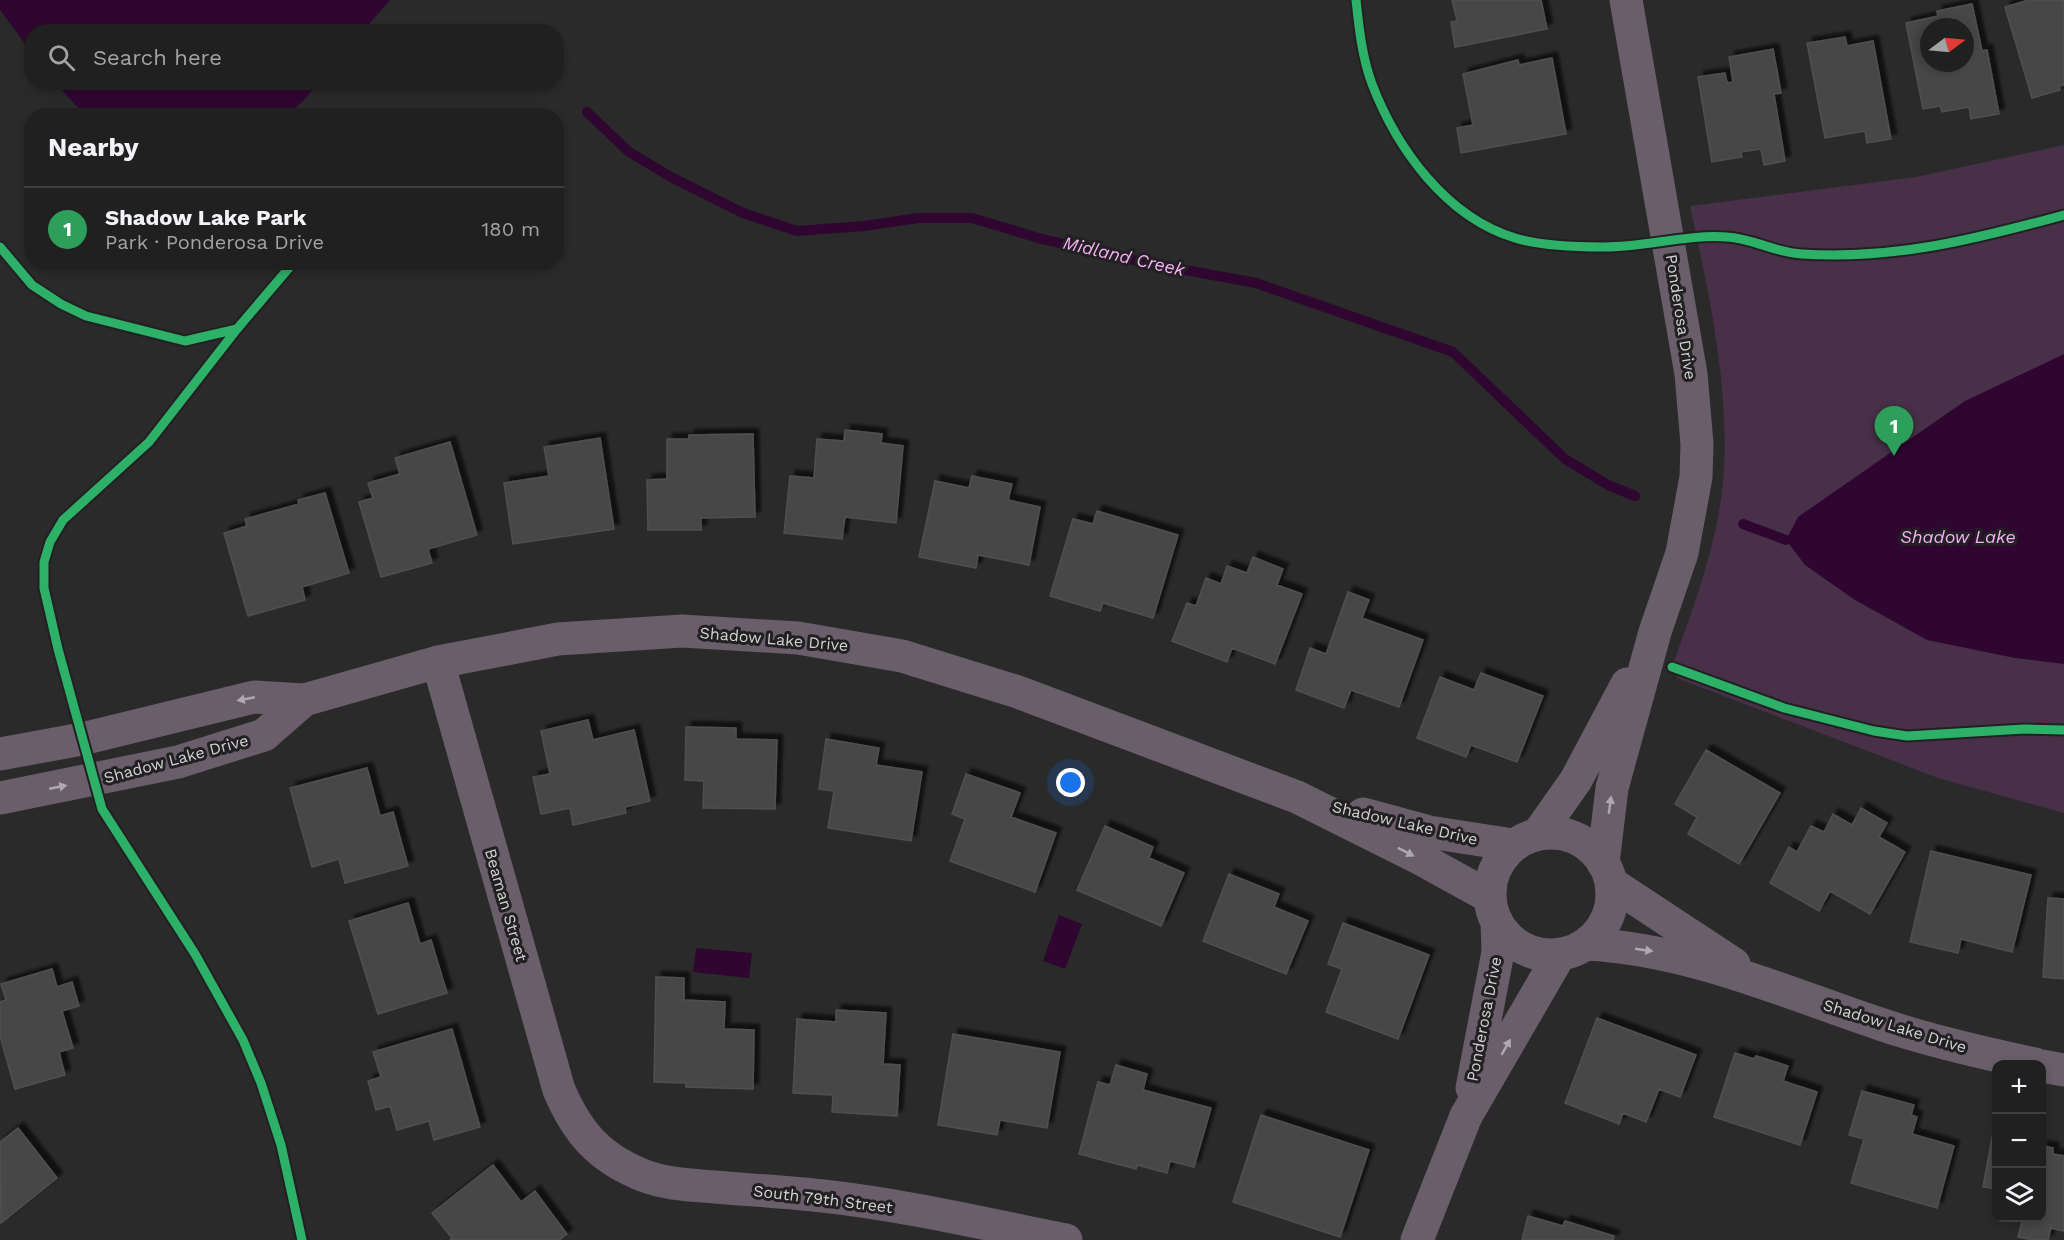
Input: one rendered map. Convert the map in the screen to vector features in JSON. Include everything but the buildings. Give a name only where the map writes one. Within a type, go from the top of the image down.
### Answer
[{"type":"street","name":"Ponderosa Drive","points":[[1607,873],[1612,788],[1655,632],[1672,587],[1690,519],[1696,477],[1697,444],[1691,374],[1626,0]]},
{"type":"street","name":"Shadow Lake Drive","points":[[0,754],[82,739],[254,697],[304,700],[438,662],[558,639],[682,631],[745,633],[855,646],[965,674],[1297,797],[1429,832],[1526,840]]},
{"type":"street","name":"Ponderosa Drive","points":[[1526,840],[1576,780],[1655,632]]},
{"type":"street","name":"Beaman Street","points":[[438,662],[559,1090],[571,1118],[589,1141]]},
{"type":"street","name":"Shadow Lake Drive","points":[[0,798],[178,762],[264,735],[304,700]]},
{"type":"street","name":"Shadow Lake Drive","points":[[1297,797],[1421,860],[1493,910]]},
{"type":"street","points":[[1553,833],[1575,838],[1594,850],[1607,873],[1610,911],[1596,935],[1573,949],[1545,954],[1517,944],[1493,910],[1495,869],[1526,840],[1553,833]]},
{"type":"street","name":"Shadow Lake Drive","points":[[1607,873],[1758,980]]},
{"type":"street","name":"Ponderosa Drive","points":[[1417,1240],[1466,1116],[1497,952],[1493,910]]},
{"type":"street","name":"Ponderosa Drive","points":[[1466,1116],[1573,949]]},
{"type":"street","name":"Shadow Lake Drive","points":[[1573,949],[1657,952],[1758,980],[1883,1025],[2016,1060]]},
{"type":"street","points":[[2046,1067],[2064,1070]]},
{"type":"street","name":"South 79th Street","points":[[589,1141],[611,1160],[642,1175],[674,1184],[835,1198],[942,1215],[1066,1240]]},
{"type":"shaded area","points":[[2064,145],[2064,813],[1938,778],[1677,678],[1672,667],[1710,553],[1720,506],[1725,448],[1717,343],[1690,206],[1916,177]]},
{"type":"water","points":[[0,0],[390,0],[369,24],[24,24],[24,43],[0,10]]},
{"type":"water","points":[[62,90],[313,90],[294,108],[78,108]]},
{"type":"water","name":"Shadow Lake","points":[[2064,354],[2064,664],[2015,658],[1927,640],[1855,600],[1805,565],[1786,540],[1798,517],[1965,401]]},
{"type":"water","points":[[1059,915],[1082,924],[1065,969],[1043,961]]},
{"type":"water","points":[[696,948],[752,953],[749,978],[693,972]]},
{"type":"waterway","name":"Midland Creek","points":[[587,112],[629,152],[671,177],[743,213],[797,231],[864,226],[918,218],[972,218],[1042,239],[1142,262],[1256,283],[1453,352],[1565,459],[1608,485],[1635,496]]},
{"type":"waterway","name":"Midland Creek","points":[[1743,524],[1786,540]]},
{"type":"cycle path","points":[[1356,0],[1363,53],[1372,84],[1395,133],[1410,156],[1427,178],[1467,214],[1490,228],[1515,238],[1569,246],[1617,247],[1696,237],[1727,237],[1792,253],[1869,254],[1934,246],[2064,215]]},
{"type":"cycle path","points":[[0,247],[32,285],[61,304],[86,316],[185,341],[237,329]]},
{"type":"cycle path","points":[[287,270],[237,329],[149,442],[63,520],[50,542],[44,562],[44,588],[58,649],[102,809],[195,954],[243,1040],[261,1083],[281,1145],[302,1240]]},
{"type":"cycle path","points":[[1672,667],[1784,708],[1874,731],[1907,736],[2024,729],[2064,730]]},
{"type":"place","name":"Shadow Lake Park","points":[[1894,456]]}]
